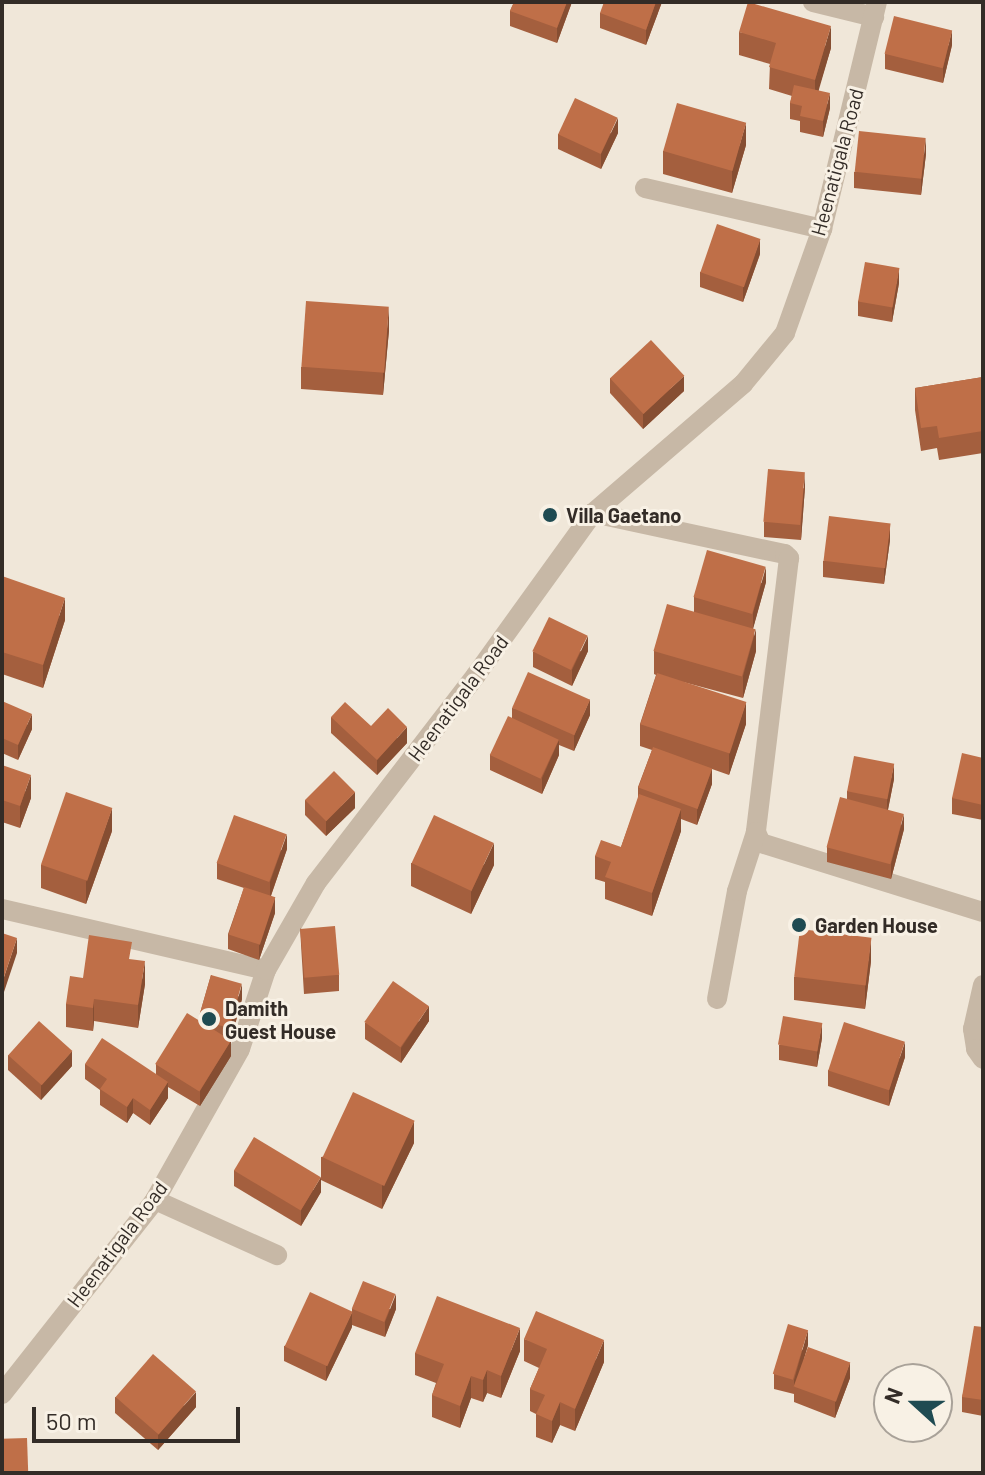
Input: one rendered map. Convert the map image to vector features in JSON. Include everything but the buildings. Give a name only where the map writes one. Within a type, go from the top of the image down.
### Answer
[{"type":"street","points":[[813,2],[876,10]]},
{"type":"street","name":"Heenatigala Road","points":[[2,1394],[155,1200],[240,1049],[266,970],[316,883],[476,675],[593,513],[743,384],[785,333],[822,229],[876,10]]},
{"type":"street","points":[[645,188],[822,229]]},
{"type":"street","points":[[593,513],[785,554],[789,558],[756,832],[737,891],[717,999]]},
{"type":"street","points":[[756,832],[761,843],[983,912]]},
{"type":"street","points":[[2,909],[266,970]]},
{"type":"street","points":[[983,985],[973,1029],[976,1049],[983,1059]]},
{"type":"street","points":[[155,1200],[277,1255]]},
{"type":"place","name":"Villa Gaetano","points":[[550,515]]},
{"type":"place","name":"Garden House","points":[[799,925]]},
{"type":"place","name":"Damith Guest House","points":[[209,1019]]}]
